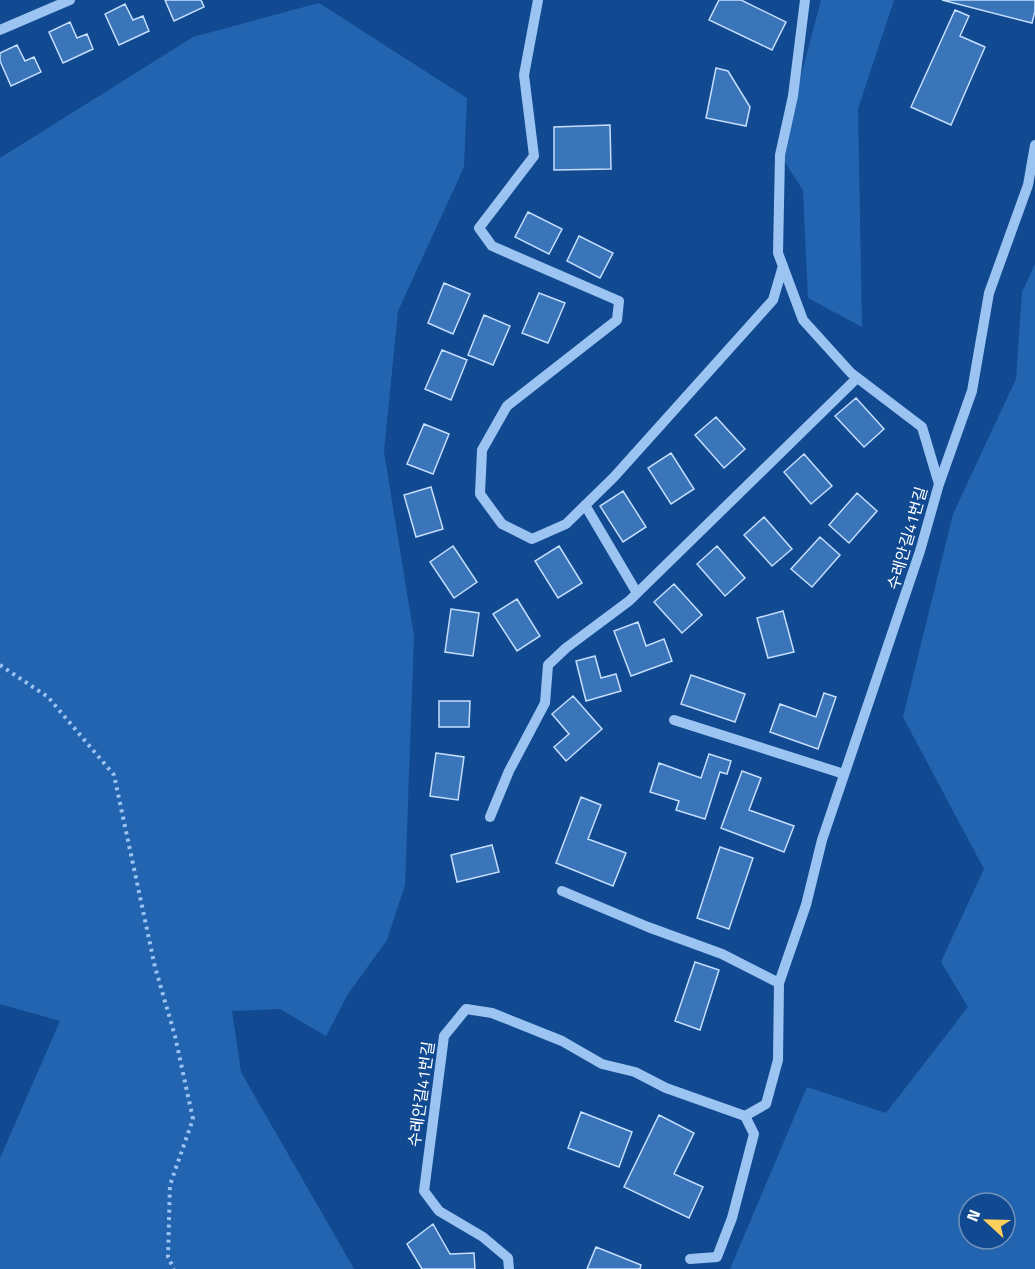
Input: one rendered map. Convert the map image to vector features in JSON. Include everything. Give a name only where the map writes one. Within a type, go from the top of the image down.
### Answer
[{"type":"lane","points":[[0,30],[70,0]]},
{"type":"lane","points":[[538,0],[524,75],[534,156],[479,228],[492,246],[619,301],[617,320],[507,406],[482,450],[480,494],[502,524],[532,539],[566,524],[773,300],[783,266]]},
{"type":"lane","name":"수레안길41번길","points":[[509,1269],[508,1258],[483,1238],[439,1211],[424,1191],[444,1036],[466,1010],[492,1013],[562,1041],[602,1064],[635,1072],[666,1088],[745,1116],[766,1104],[778,1059],[779,983],[806,905],[822,840],[896,629],[939,484],[922,427],[857,378],[803,320],[778,253],[780,155],[793,96],[806,0]]},
{"type":"lane","points":[[939,484],[972,391],[989,293],[1028,185],[1035,145]]},
{"type":"lane","points":[[490,817],[509,771],[545,703],[548,665],[566,648],[637,593],[857,378]]},
{"type":"lane","points":[[585,505],[637,593]]},
{"type":"lane","points":[[675,720],[844,774]]},
{"type":"lane","points":[[562,891],[648,927],[722,954],[779,983]]},
{"type":"lane","points":[[690,1259],[717,1257],[732,1218],[754,1134],[745,1116]]},
{"type":"path","points":[[0,665],[48,697],[114,775],[155,967],[175,1036],[193,1119],[170,1185],[168,1257],[174,1269]]},
{"type":"shaded area","points":[[821,0],[894,0],[858,109],[862,327],[808,298],[803,190],[780,155]]},
{"type":"shaded area","points":[[319,3],[467,98],[464,167],[398,311],[384,452],[414,636],[405,885],[387,940],[348,994],[326,1036],[280,1009],[232,1011],[241,1072],[354,1269],[0,1269],[0,1158],[60,1021],[0,1004],[0,158],[193,37]]},
{"type":"shaded area","points":[[1035,264],[1035,1269],[730,1269],[807,1087],[886,1113],[968,1007],[941,962],[984,869],[903,717],[953,514],[1016,379],[1022,292]]},
{"type":"building","points":[[165,0],[201,0],[204,7],[174,21]]},
{"type":"building","points":[[719,0],[741,0],[786,22],[772,50],[709,20]]},
{"type":"building","points":[[942,0],[1035,0],[1035,11],[1032,23]]},
{"type":"building","points":[[125,4],[133,20],[143,16],[149,31],[119,45],[105,14]]},
{"type":"building","points":[[955,10],[969,16],[960,36],[985,47],[951,125],[911,107]]},
{"type":"building","points":[[70,22],[77,38],[87,34],[93,49],[63,63],[49,32]]},
{"type":"building","points":[[17,45],[25,61],[34,57],[41,72],[11,86],[0,61],[0,53]]},
{"type":"building","points":[[716,68],[728,71],[750,107],[746,126],[706,118]]},
{"type":"building","points":[[610,125],[611,169],[554,170],[554,127]]},
{"type":"building","points":[[528,212],[562,229],[549,254],[515,237]]},
{"type":"building","points":[[579,236],[613,253],[600,278],[567,261]]},
{"type":"building","points":[[444,283],[470,294],[453,334],[428,323]]},
{"type":"building","points":[[539,293],[565,303],[548,343],[522,333]]},
{"type":"building","points":[[484,315],[510,326],[493,365],[468,355]]},
{"type":"building","points":[[442,350],[467,360],[451,400],[425,389]]},
{"type":"building","points":[[856,398],[884,429],[864,447],[835,416]]},
{"type":"building","points":[[716,417],[745,449],[724,468],[695,435]]},
{"type":"building","points":[[424,424],[449,434],[433,474],[407,464]]},
{"type":"building","points":[[671,453],[694,489],[671,504],[648,468]]},
{"type":"building","points":[[804,454],[832,486],[811,504],[784,472]]},
{"type":"building","points":[[431,487],[443,529],[416,537],[404,495]]},
{"type":"building","points":[[623,491],[646,527],[623,542],[600,506]]},
{"type":"building","points":[[857,493],[877,511],[849,543],[829,525]]},
{"type":"building","points":[[764,517],[792,549],[772,566],[744,535]]},
{"type":"building","points":[[820,537],[840,555],[812,587],[791,569]]},
{"type":"building","points":[[453,546],[477,582],[454,598],[430,562]]},
{"type":"building","points":[[559,546],[582,583],[558,598],[535,561]]},
{"type":"building","points":[[717,546],[745,578],[725,596],[697,564]]},
{"type":"building","points":[[674,584],[702,615],[682,633],[654,602]]},
{"type":"building","points":[[517,599],[540,636],[517,651],[493,614]]},
{"type":"building","points":[[451,609],[479,613],[473,656],[445,652]]},
{"type":"building","points":[[783,611],[794,652],[768,658],[757,618]]},
{"type":"building","points":[[638,622],[646,646],[664,639],[672,661],[631,676],[614,631]]},
{"type":"building","points":[[595,656],[601,678],[616,674],[621,691],[586,701],[576,661]]},
{"type":"building","points":[[691,675],[745,694],[735,722],[681,704]]},
{"type":"building","points":[[824,693],[836,697],[818,749],[770,732],[780,704],[816,717]]},
{"type":"building","points":[[573,696],[602,729],[566,761],[554,747],[569,734],[552,714]]},
{"type":"building","points":[[439,701],[470,701],[469,727],[439,727]]},
{"type":"building","points":[[436,753],[464,757],[458,800],[430,796]]},
{"type":"building","points":[[709,754],[731,761],[727,774],[720,772],[705,819],[676,810],[679,801],[650,792],[659,763],[701,778]]},
{"type":"building","points":[[742,771],[761,778],[749,810],[794,826],[784,852],[721,828]]},
{"type":"building","points":[[581,797],[601,805],[588,839],[626,853],[613,886],[556,863]]},
{"type":"building","points":[[492,845],[499,872],[457,882],[451,855]]},
{"type":"building","points":[[720,847],[753,858],[729,929],[697,918]]},
{"type":"building","points":[[695,962],[719,970],[700,1030],[675,1021]]},
{"type":"building","points":[[581,1112],[632,1132],[619,1167],[568,1148]]},
{"type":"building","points":[[659,1115],[694,1133],[674,1174],[703,1187],[689,1218],[624,1187]]},
{"type":"building","points":[[433,1224],[450,1254],[474,1253],[475,1269],[422,1269],[407,1244]]},
{"type":"building","points":[[596,1247],[641,1265],[640,1269],[587,1269]]}]
